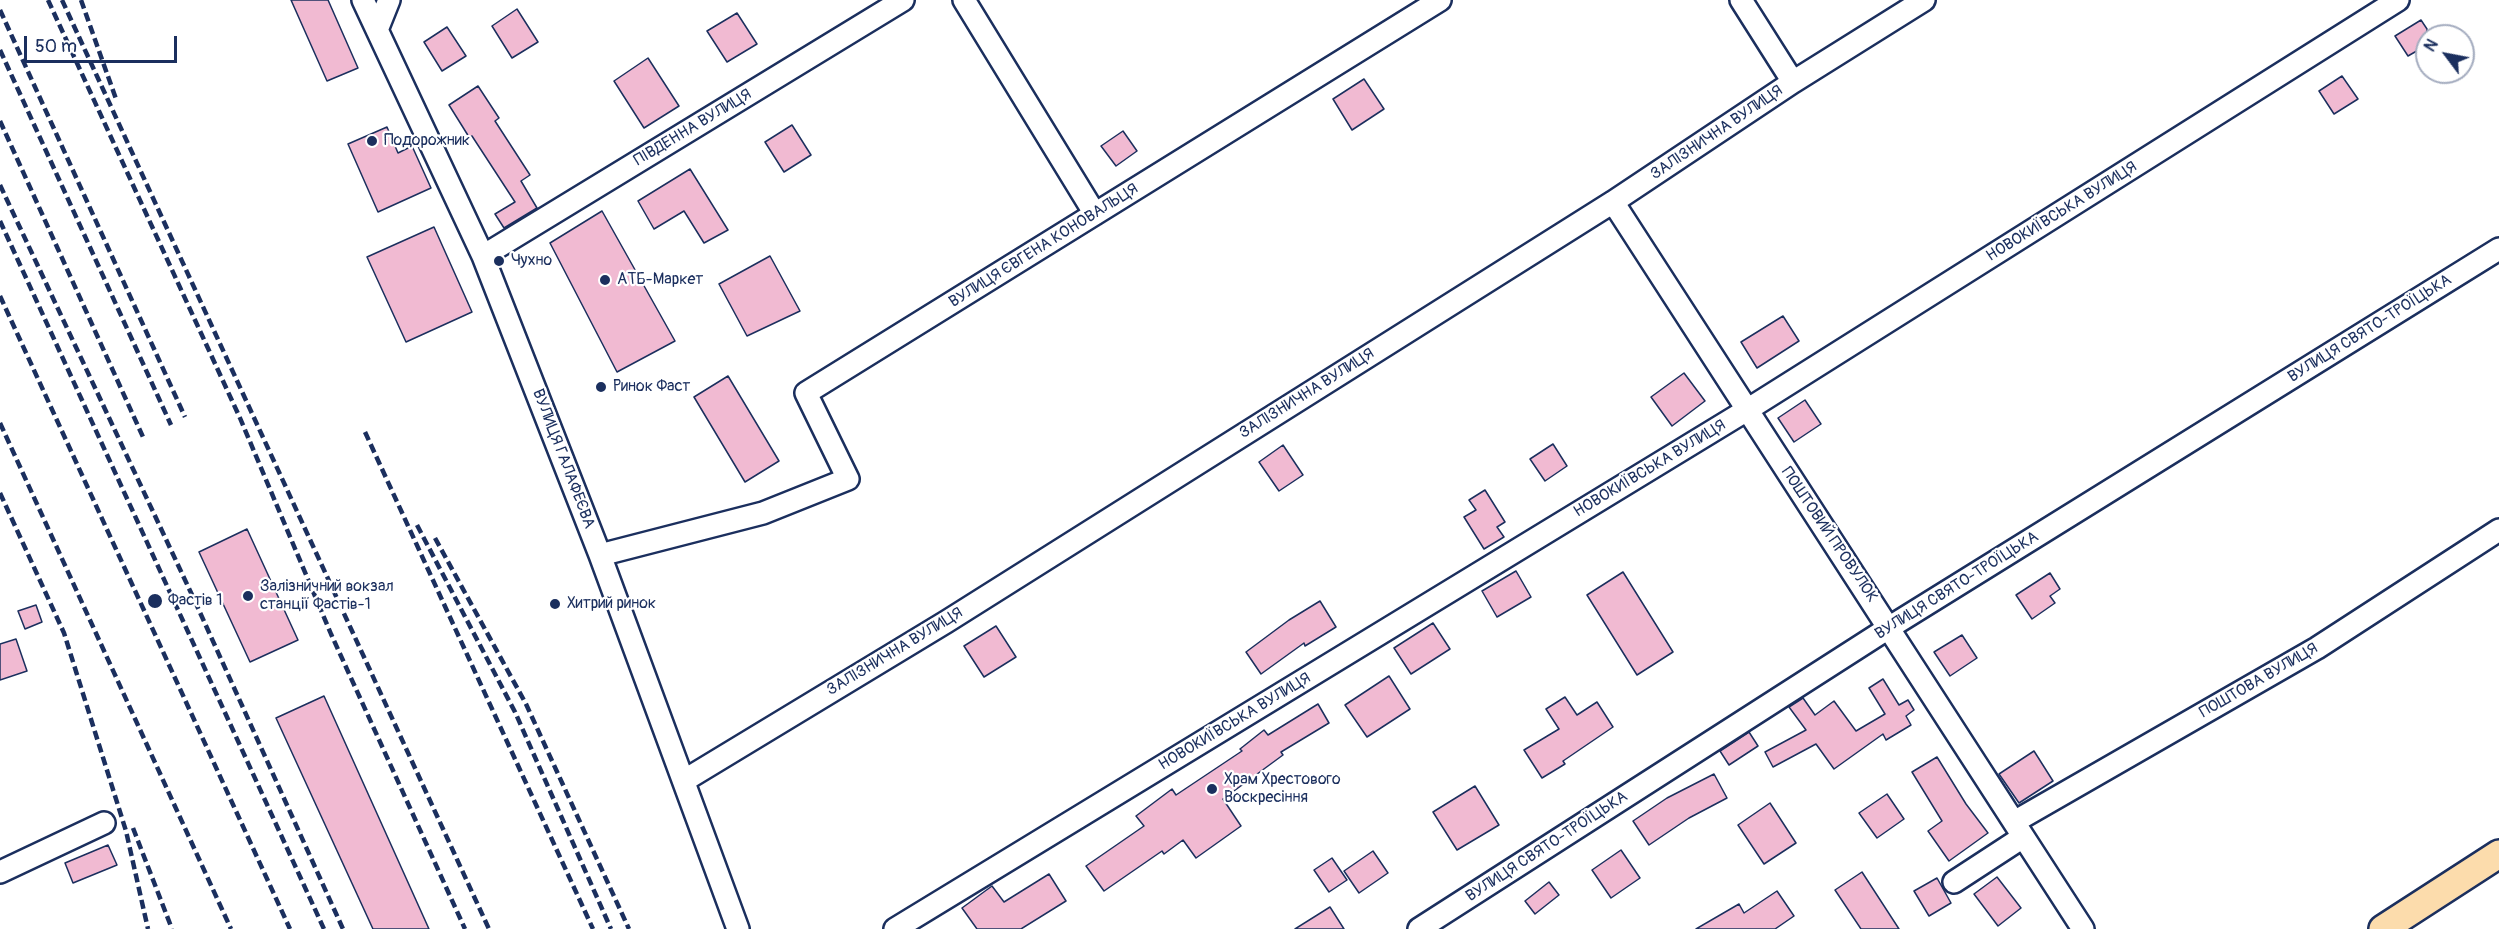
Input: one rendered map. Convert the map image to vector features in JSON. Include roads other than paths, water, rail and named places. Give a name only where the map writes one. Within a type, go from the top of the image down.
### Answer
[{"type":"main road","points":[[2383,929],[2499,854]]},
{"type":"street","name":"ВУЛИЦЯ ГАЛАФЕЄВА","points":[[363,0],[483,256],[600,555],[685,780],[738,929]]},
{"type":"street","points":[[377,30],[389,0]]},
{"type":"street","name":"ПІВДЕННА ВУЛИЦЯ","points":[[483,256],[903,0]]},
{"type":"street","points":[[964,0],[1095,214]]},
{"type":"street","name":"ВУЛИЦЯ ЄВГЕНА КОНОВАЛЬЦЯ","points":[[600,555],[764,513],[848,479],[806,393],[1440,0]]},
{"type":"street","points":[[1741,0],[1793,82]]},
{"type":"street","name":"ЗАЛІЗНИЧНА ВУЛИЦЯ","points":[[685,780],[946,622],[1613,202],[1793,82],[1924,0]]},
{"type":"street","name":"НОВОКИЇВСЬКА ВУЛИЦЯ","points":[[895,929],[1747,410],[2398,0]]},
{"type":"street","name":"ПОШТОВИЙ ПРОВУЛОК","points":[[1613,202],[1890,627],[2083,929]]},
{"type":"street","name":"ВУЛИЦЯ СВЯТО-ТРОЇЦЬКА","points":[[1419,929],[1890,627],[2499,249]]},
{"type":"street","name":"ПОШТОВА ВУЛИЦЯ","points":[[1954,882],[2019,830],[2317,648],[2499,530]]},
{"type":"street","points":[[0,872],[104,823]]},
{"type":"railway","points":[[48,0],[240,418],[331,634],[465,929]]},
{"type":"railway","points":[[62,0],[489,929]]},
{"type":"railway","points":[[81,0],[116,99]]},
{"type":"railway","points":[[0,10],[185,417]]},
{"type":"railway","points":[[0,50],[171,425]]},
{"type":"railway","points":[[0,121],[143,437]]},
{"type":"railway","points":[[0,185],[193,597],[343,929]]},
{"type":"railway","points":[[0,221],[324,929]]},
{"type":"railway","points":[[0,296],[290,929]]},
{"type":"railway","points":[[0,423],[231,929]]},
{"type":"railway","points":[[365,432],[593,929]]},
{"type":"railway","points":[[0,493],[64,633],[126,831],[148,929]]},
{"type":"railway","points":[[417,525],[515,712],[611,929]]},
{"type":"railway","points":[[435,538],[526,704],[629,929]]},
{"type":"railway","points":[[133,828],[172,929]]},
{"type":"place","name":"Подорожник","points":[[372,141]]},
{"type":"place","name":"Чухно","points":[[499,261]]},
{"type":"place","name":"АТБ-Маркет","points":[[605,280]]},
{"type":"place","name":"Ринок Фаст","points":[[601,387]]},
{"type":"place","name":"Залізничний вокзал станції Фастів-1","points":[[248,596]]},
{"type":"place","name":"Фастів 1","points":[[155,601]]},
{"type":"place","name":"Хитрий ринок","points":[[555,604]]},
{"type":"place","name":"Храм Хрестового Воскресіння","points":[[1212,789]]}]
